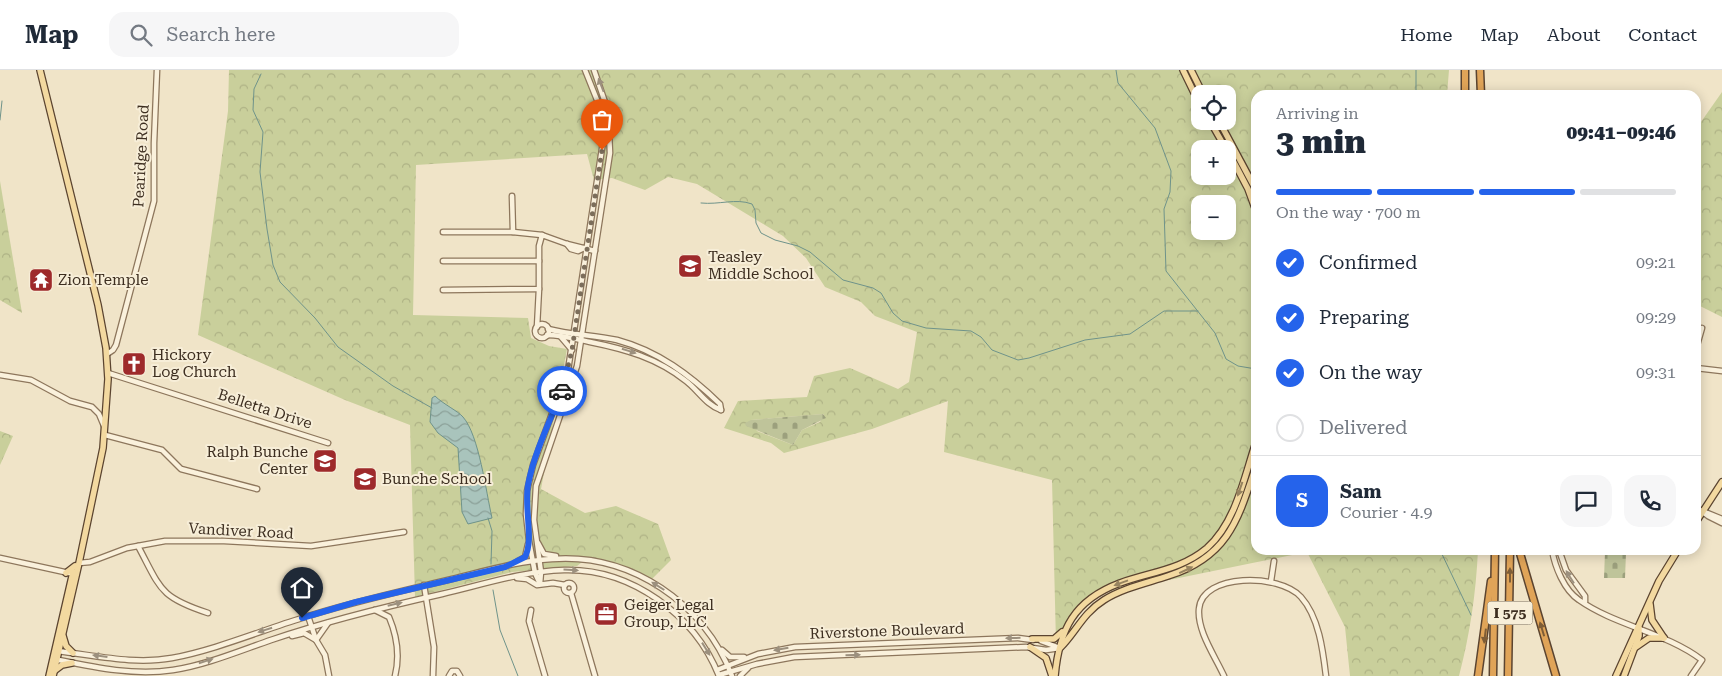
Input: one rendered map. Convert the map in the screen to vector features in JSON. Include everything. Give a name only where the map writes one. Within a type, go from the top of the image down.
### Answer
[{"type":"highway","points":[[1464,70],[1465,90]]},
{"type":"highway","points":[[1480,70],[1481,90]]},
{"type":"highway","points":[[1478,676],[1495,555]]},
{"type":"highway","name":"I 575","points":[[1493,676],[1495,555]]},
{"type":"highway","name":"I 575","points":[[1508,676],[1510,555]]},
{"type":"highway","points":[[1520,555],[1556,676]]},
{"type":"main road","points":[[40,70],[98,304],[108,373],[105,432],[62,635],[49,676]]},
{"type":"main road","points":[[1183,70],[1191,86]]},
{"type":"main road","points":[[1191,70],[1198,85]]},
{"type":"main road","points":[[1224,130],[1251,181]]},
{"type":"main road","points":[[1236,167],[1251,197]]},
{"type":"main road","points":[[1054,676],[1061,638],[1065,629],[1075,614],[1090,600],[1120,583],[1173,568],[1193,558],[1208,547],[1232,514],[1251,458]]},
{"type":"main road","points":[[1060,648],[1082,618],[1092,609],[1121,591],[1185,571],[1215,551],[1237,522],[1251,481]]},
{"type":"main road","points":[[1701,516],[1722,482]]},
{"type":"main road","points":[[1616,676],[1633,634],[1639,628],[1665,569],[1675,555]]},
{"type":"main road","points":[[66,573],[77,564]]},
{"type":"main road","points":[[57,651],[69,588],[77,564]]},
{"type":"main road","points":[[1142,577],[1144,584]]},
{"type":"main road","points":[[1634,648],[1645,640],[1664,638],[1652,620],[1650,602]]},
{"type":"main road","points":[[1624,676],[1639,636],[1639,628]]},
{"type":"main road","points":[[1032,639],[1054,638],[1065,629]]},
{"type":"main road","points":[[62,635],[66,646],[73,653]]},
{"type":"main road","points":[[1030,647],[1046,658],[1054,676]]},
{"type":"main road","points":[[53,674],[54,660]]},
{"type":"main road","points":[[53,674],[62,665],[72,663]]},
{"type":"street","name":"Pearidge Road","points":[[106,354],[113,350],[116,345],[139,252],[153,208],[157,70]]},
{"type":"street","points":[[540,584],[541,572],[529,538],[526,504],[530,478],[567,376],[602,135],[599,105],[585,70]]},
{"type":"street","points":[[540,584],[535,573],[534,506],[538,478],[572,386],[582,338],[610,139],[607,104],[594,70]]},
{"type":"street","points":[[512,196],[513,232]]},
{"type":"street","points":[[443,232],[513,232],[542,235],[567,244],[579,244],[586,249],[595,251]]},
{"type":"street","points":[[542,235],[539,261],[539,311],[536,333],[544,338],[547,336],[574,336]]},
{"type":"street","points":[[443,261],[539,261]]},
{"type":"street","points":[[443,290],[539,290]]},
{"type":"street","points":[[539,311],[544,325],[548,329],[623,349],[665,366],[688,382],[713,408],[721,410],[720,404],[709,394],[667,361],[622,342],[595,337],[582,338]]},
{"type":"street","points":[[584,323],[587,330],[595,337]]},
{"type":"street","points":[[537,327],[544,325]]},
{"type":"street","points":[[547,336],[548,329]]},
{"type":"street","points":[[560,336],[572,350]]},
{"type":"street","points":[[1701,369],[1722,371]]},
{"type":"street","name":"Belletta Drive","points":[[108,373],[125,376],[328,443]]},
{"type":"street","points":[[0,375],[31,380],[70,401],[92,408],[99,414],[105,432],[162,450],[181,468],[257,489]]},
{"type":"street","points":[[1701,510],[1722,523]]},
{"type":"street","points":[[1704,512],[1722,519]]},
{"type":"street","name":"Vandiver Road","points":[[77,564],[86,563],[117,551],[138,546],[182,540],[311,546],[404,532]]},
{"type":"street","points":[[535,536],[544,554],[616,566],[655,584],[689,609],[719,647],[730,657],[753,656]]},
{"type":"street","points":[[505,567],[525,557],[529,538]]},
{"type":"street","points":[[138,546],[163,592],[172,599],[208,613]]},
{"type":"street","points":[[1554,555],[1558,570],[1566,585],[1579,600],[1599,612],[1689,650],[1702,660],[1691,676]]},
{"type":"street","points":[[1561,555],[1566,570],[1585,596],[1585,602]]},
{"type":"street","points":[[0,558],[73,574]]},
{"type":"street","points":[[57,651],[134,660],[168,659],[308,616],[424,585],[536,560],[574,559]]},
{"type":"street","points":[[1270,581],[1274,561]]},
{"type":"street","points":[[54,660],[127,672],[158,672],[188,667],[311,627],[372,610],[535,573],[564,570],[597,573],[618,579],[648,593],[676,614],[694,632],[708,652],[719,676]]},
{"type":"street","points":[[512,578],[527,579],[534,584],[558,583],[565,585],[569,583],[573,585],[574,590],[571,593],[595,676]]},
{"type":"street","points":[[1224,676],[1204,633],[1199,618],[1199,606],[1205,594],[1219,586],[1246,580],[1270,581],[1284,586],[1301,597],[1312,617],[1323,647],[1326,676]]},
{"type":"street","points":[[424,585],[434,647],[433,676]]},
{"type":"street","points":[[565,585],[564,591],[571,593]]},
{"type":"street","points":[[372,610],[385,614],[393,626],[397,643],[395,676]]},
{"type":"street","points":[[531,610],[529,621],[545,676]]},
{"type":"street","points":[[308,616],[316,640],[325,655],[329,676]]},
{"type":"street","points":[[316,640],[320,631],[330,622]]},
{"type":"street","points":[[271,640],[304,633],[316,640]]},
{"type":"street","name":"Riverstone Boulevard","points":[[717,670],[753,656],[800,647],[1018,638],[1032,639],[1060,648]]},
{"type":"street","points":[[719,647],[732,674]]},
{"type":"street","name":"Riverstone Boulevard","points":[[719,676],[732,674],[749,666],[771,661],[810,656],[1030,647],[1046,650],[1060,648]]},
{"type":"street","points":[[740,676],[749,666]]},
{"type":"street","points":[[449,676],[452,671],[457,671],[460,676]]},
{"type":"green space","points":[[229,70],[1449,70],[1447,90],[1251,90],[1251,555],[1292,555],[1169,580],[1130,583],[1096,597],[1078,611],[1056,643],[1052,480],[944,452],[948,401],[872,429],[784,453],[771,443],[724,428],[738,401],[807,397],[814,376],[850,368],[898,389],[909,382],[917,332],[875,316],[861,302],[825,287],[806,258],[783,236],[697,184],[668,177],[645,190],[612,178],[594,180],[587,154],[416,165],[413,315],[528,318],[531,338],[549,346],[567,349],[541,489],[585,513],[616,506],[658,524],[671,560],[650,581],[615,565],[586,559],[577,566],[512,572],[415,597],[410,425],[345,400],[198,335],[228,111]],"holes":[[[824,414],[820,422],[802,430],[793,445],[757,431],[751,420]]]},
{"type":"green space","points":[[1722,92],[1722,317],[1701,306],[1701,122]]},
{"type":"green space","points":[[0,181],[22,313],[0,300]]},
{"type":"green space","points":[[823,414],[826,418],[802,430],[793,445],[746,426],[745,423],[751,420]]},
{"type":"green space","points":[[0,431],[13,436],[0,465]]},
{"type":"green space","points":[[1309,555],[1478,555],[1472,613],[1459,676],[1350,676],[1345,627]]},
{"type":"green space","points":[[1605,555],[1626,555],[1625,578],[1604,578]]},
{"type":"water","points":[[435,396],[461,415],[469,425],[478,450],[492,518],[468,524],[462,512],[458,448],[438,433],[430,422],[432,398]]},
{"type":"waterway","points":[[1116,70],[1118,83],[1155,128],[1171,171],[1170,192],[1164,209],[1166,271],[1215,333],[1226,359],[1238,366],[1251,368]]},
{"type":"waterway","points":[[1416,70],[1416,90]]},
{"type":"waterway","points":[[261,74],[254,89],[253,110],[263,132],[260,172],[273,265],[280,282],[315,318],[338,347],[393,386],[432,408]]},
{"type":"waterway","points":[[0,120],[2,101]]},
{"type":"waterway","points":[[701,203],[746,202],[752,204],[755,210],[756,223],[761,233],[810,252],[843,280],[873,288],[881,293],[893,313],[902,321],[926,328],[971,331],[981,337],[992,350],[1018,360],[1085,340],[1130,334],[1164,311],[1198,311]]},
{"type":"waterway","points":[[488,518],[492,531],[491,564]]},
{"type":"waterway","points":[[1442,555],[1471,615]]},
{"type":"waterway","points":[[493,590],[500,630],[518,676]]},
{"type":"way so far","points":[[562,391],[572,350],[602,150]]},
{"type":"place","name":"Teasley Middle School","points":[[690,266]]},
{"type":"place","name":"Zion Temple","points":[[41,280]]},
{"type":"place","name":"Hickory Log Church","points":[[134,364]]},
{"type":"place","name":"Ralph Bunche Center","points":[[325,461]]},
{"type":"place","name":"Bunche School","points":[[365,479]]},
{"type":"place","name":"Geiger Legal Group, LLC","points":[[606,614]]},
{"type":"route","points":[[302,618],[336,607],[505,567],[525,557],[529,538],[526,504],[527,491],[535,458],[562,391]]}]
